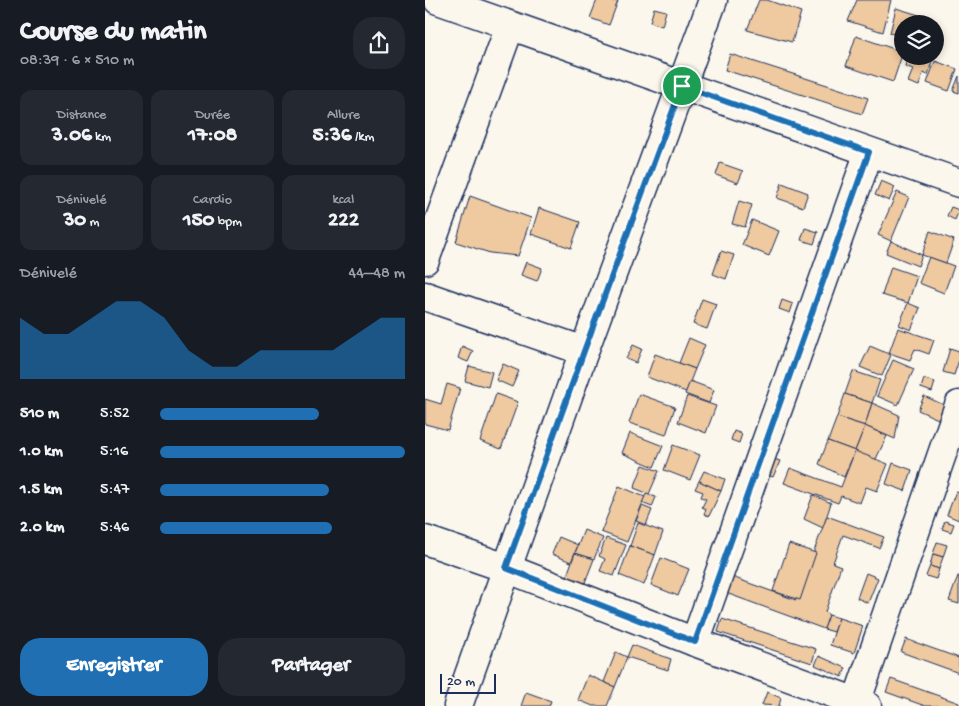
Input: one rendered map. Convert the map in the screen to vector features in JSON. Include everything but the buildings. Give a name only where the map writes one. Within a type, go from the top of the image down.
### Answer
[{"type":"street","points":[[438,0],[959,183]]},
{"type":"street","points":[[458,706],[584,351],[713,0]]},
{"type":"street","points":[[425,260],[510,26]]},
{"type":"street","points":[[695,642],[869,152]]},
{"type":"street","points":[[425,296],[584,351]]},
{"type":"street","points":[[425,540],[506,568],[859,705],[959,405]]},
{"type":"route","points":[[682,86],[869,152],[695,642],[506,568],[682,86]]}]
